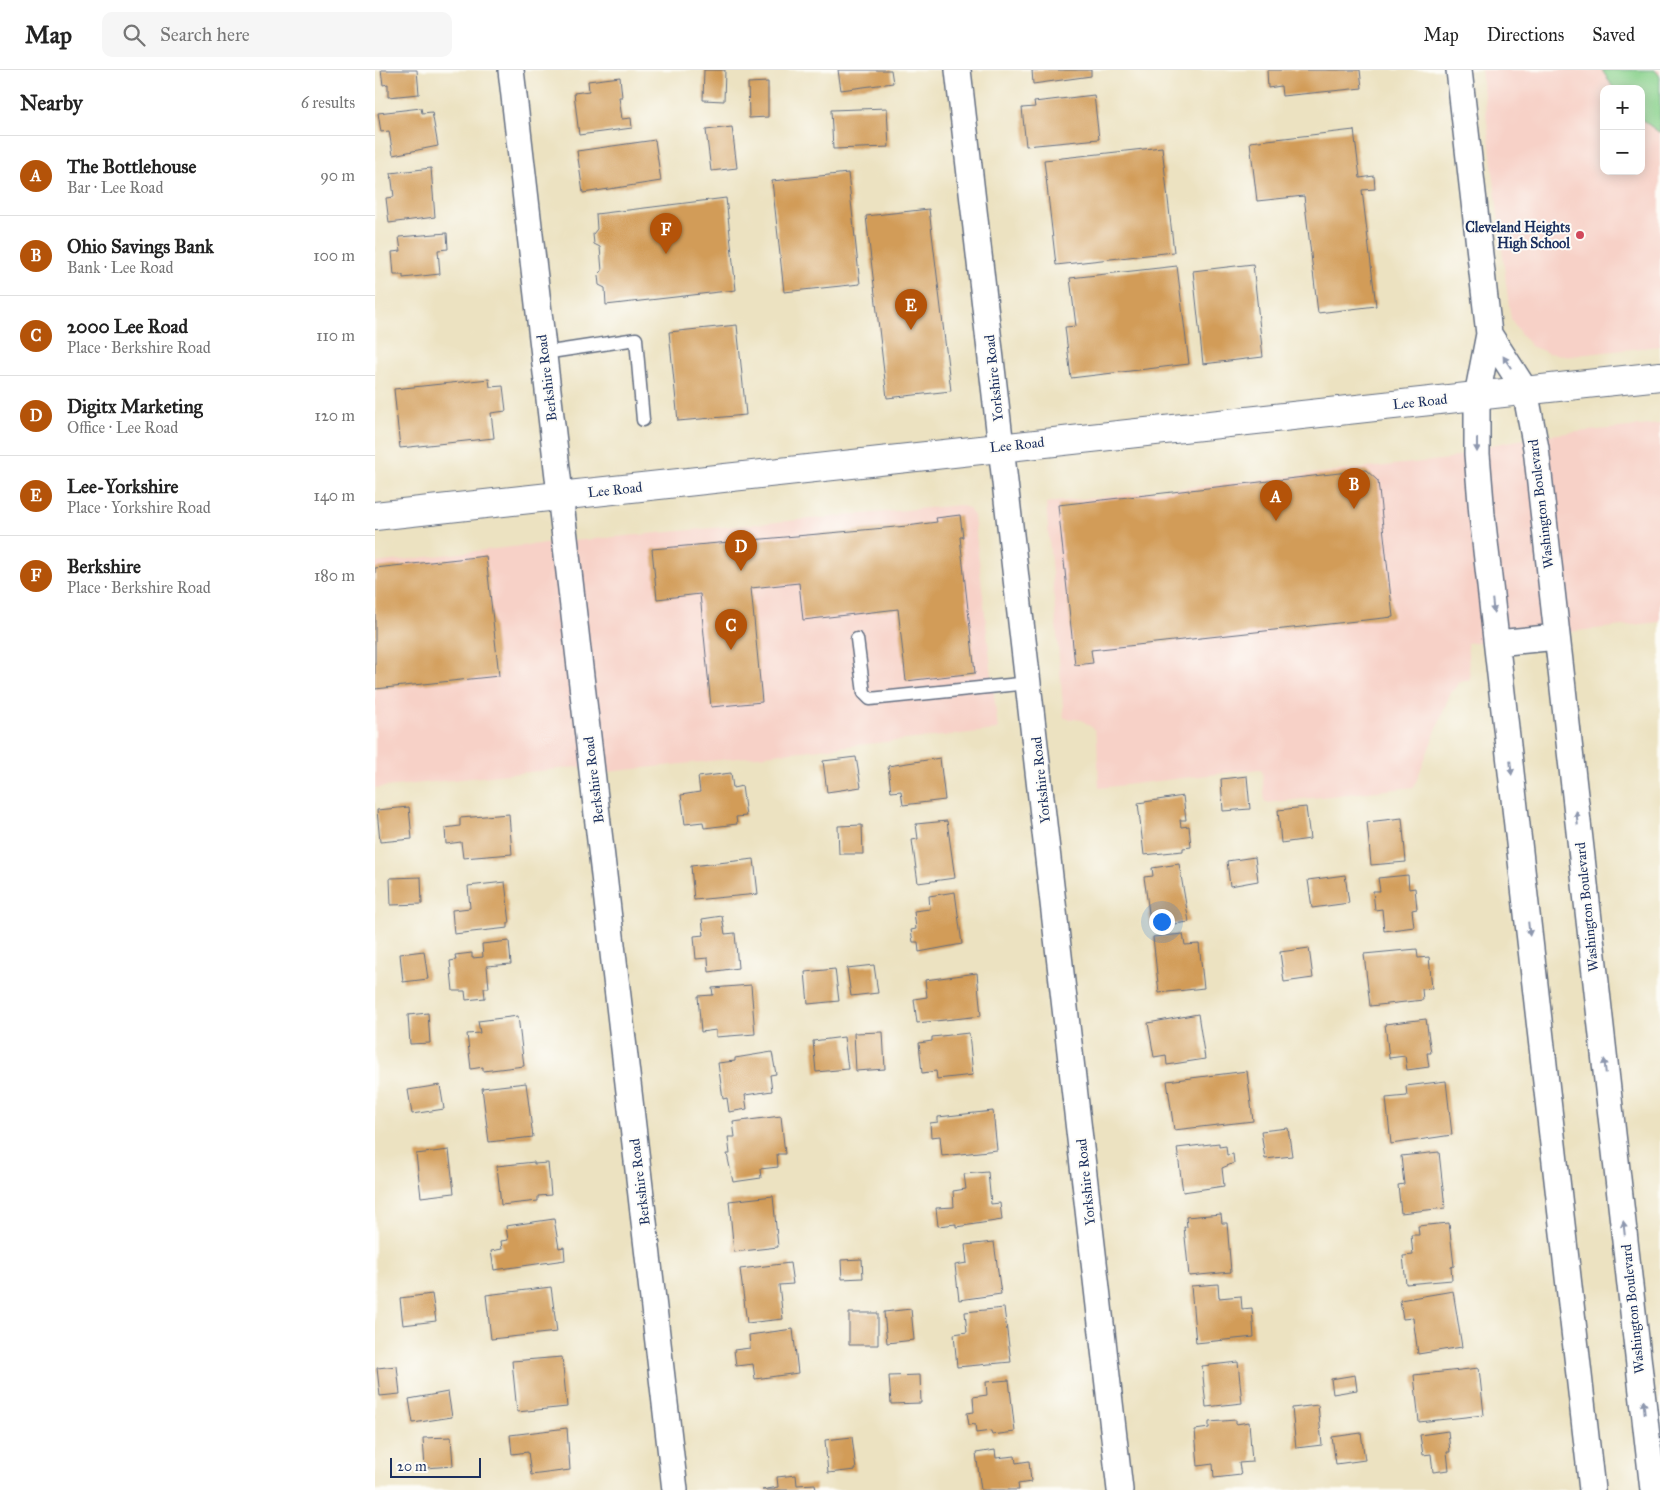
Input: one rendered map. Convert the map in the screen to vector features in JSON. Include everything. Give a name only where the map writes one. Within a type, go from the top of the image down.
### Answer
[{"type":"main road","name":"Lee Road","points":[[375,516],[1001,446],[1660,376]]},
{"type":"street","name":"Berkshire Road","points":[[511,70],[675,1490]]},
{"type":"street","name":"Yorkshire Road","points":[[958,70],[1120,1490]]},
{"type":"street","name":"Washington Boulevard","points":[[1459,70],[1489,334],[1477,396],[1477,454],[1592,1490]]},
{"type":"street","name":"Washington Boulevard","points":[[1489,334],[1525,390],[1536,448],[1653,1490]]},
{"type":"street","points":[[1497,643],[1557,636]]},
{"type":"lane","points":[[544,353],[636,339],[643,420]]},
{"type":"lane","points":[[857,639],[863,693],[870,700],[1029,683]]},
{"type":"shaded area","name":"Cleveland Heights High School","points":[[1481,70],[1660,70],[1660,346],[1568,356],[1548,353],[1531,346],[1511,319]]},
{"type":"shaded area","points":[[1660,424],[1660,622],[1467,643],[1470,679],[1459,683],[1450,694],[1414,787],[1265,803],[1262,770],[1259,769],[1099,788],[1097,739],[1094,729],[1082,720],[1064,718],[1046,503],[1449,459],[1490,445],[1547,435]]},
{"type":"shaded area","points":[[960,505],[968,508],[974,516],[998,730],[607,772],[606,764],[375,788],[375,563],[529,545]]},
{"type":"green space","points":[[1602,70],[1655,70],[1660,76],[1660,133],[1645,122],[1645,85],[1611,85]]},
{"type":"building","points":[[381,70],[417,70],[419,94],[388,97],[388,84],[383,85]]},
{"type":"building","points":[[704,70],[725,70],[724,101],[703,100]]},
{"type":"building","points":[[838,70],[891,70],[893,83],[841,90]]},
{"type":"building","points":[[1032,70],[1091,70],[1091,76],[1033,84]]},
{"type":"building","points":[[1267,70],[1360,70],[1362,88],[1282,96],[1281,86],[1268,88]]},
{"type":"building","points":[[620,77],[622,97],[619,97],[622,119],[631,118],[632,128],[579,135],[574,93],[589,91],[588,81]]},
{"type":"building","points":[[768,82],[768,117],[749,118],[748,83]]},
{"type":"building","points":[[1094,95],[1099,139],[1026,146],[1022,108],[1035,107],[1034,102]]},
{"type":"building","points":[[421,108],[422,113],[432,112],[438,146],[393,155],[389,131],[381,132],[378,113]]},
{"type":"building","points":[[887,108],[889,147],[833,149],[831,110]]},
{"type":"building","points":[[732,127],[737,168],[711,171],[706,130]]},
{"type":"building","points":[[1354,130],[1360,178],[1374,176],[1375,189],[1362,190],[1376,306],[1318,313],[1304,196],[1257,201],[1250,142]]},
{"type":"building","points":[[655,140],[661,181],[583,193],[577,151]]},
{"type":"building","points":[[1162,147],[1174,252],[1056,265],[1044,160]]},
{"type":"building","points":[[431,168],[435,217],[389,223],[386,198],[394,197],[391,173]]},
{"type":"building","points":[[848,173],[860,284],[784,292],[772,181]]},
{"type":"building","points":[[726,198],[736,290],[606,305],[605,288],[599,285],[598,275],[602,271],[600,247],[594,244],[593,234],[597,229],[596,214]]},
{"type":"building","points":[[929,209],[951,391],[887,398],[866,216]]},
{"type":"building","points":[[447,233],[448,249],[438,250],[440,274],[403,278],[403,275],[394,275],[392,252],[401,251],[399,237]]},
{"type":"building","points":[[1253,264],[1263,357],[1203,364],[1193,271]]},
{"type":"building","points":[[1177,266],[1189,364],[1071,378],[1065,327],[1076,326],[1070,278]]},
{"type":"building","points":[[737,325],[746,415],[678,421],[669,332]]},
{"type":"building","points":[[489,379],[490,387],[503,386],[506,411],[491,413],[494,438],[400,448],[394,389]]},
{"type":"building","points":[[1366,470],[1378,481],[1393,617],[1091,650],[1093,663],[1075,665],[1058,505]]},
{"type":"building","points":[[960,515],[963,537],[960,537],[975,673],[906,681],[898,609],[803,620],[799,583],[751,588],[762,702],[711,707],[700,594],[657,599],[652,549],[907,526],[937,522],[936,518]]},
{"type":"building","points":[[486,556],[499,676],[375,689],[375,568]]},
{"type":"building","points":[[856,757],[861,787],[827,792],[823,761]]},
{"type":"building","points":[[940,758],[945,800],[903,805],[901,791],[891,792],[888,766]]},
{"type":"building","points":[[731,773],[733,788],[742,786],[746,816],[736,817],[737,824],[704,828],[703,822],[685,824],[681,795],[700,792],[698,777]]},
{"type":"building","points":[[1247,776],[1250,809],[1223,811],[1221,779]]},
{"type":"building","points":[[1183,796],[1186,820],[1180,820],[1181,827],[1189,826],[1191,847],[1183,848],[1183,851],[1144,855],[1138,803]]},
{"type":"building","points":[[409,807],[412,839],[380,842],[377,810]]},
{"type":"building","points":[[1306,807],[1310,839],[1281,843],[1278,810]]},
{"type":"building","points":[[509,814],[512,854],[463,858],[461,842],[446,844],[445,828],[460,826],[460,818]]},
{"type":"building","points":[[1402,818],[1406,862],[1371,865],[1367,822]]},
{"type":"building","points":[[947,821],[955,878],[918,883],[912,840],[918,839],[916,824]]},
{"type":"building","points":[[862,825],[863,854],[839,854],[838,826]]},
{"type":"building","points":[[1255,857],[1258,881],[1230,886],[1227,861]]},
{"type":"building","points":[[754,859],[758,894],[694,900],[691,866]]},
{"type":"building","points":[[1179,864],[1189,922],[1151,927],[1144,877],[1153,876],[1152,868]]},
{"type":"building","points":[[1345,875],[1349,903],[1312,908],[1308,880]]},
{"type":"building","points":[[1408,875],[1409,889],[1415,888],[1417,909],[1412,910],[1414,927],[1384,931],[1382,909],[1375,910],[1373,891],[1380,891],[1378,878]]},
{"type":"building","points":[[421,877],[422,904],[391,905],[390,878]]},
{"type":"building","points":[[505,882],[510,923],[508,923],[508,928],[454,934],[452,910],[470,908],[468,886]]},
{"type":"building","points":[[955,892],[962,944],[919,952],[918,942],[913,942],[911,930],[916,929],[914,911],[930,909],[929,896]]},
{"type":"building","points":[[722,916],[725,934],[735,933],[738,968],[709,972],[708,958],[696,959],[694,936],[704,935],[702,919]]},
{"type":"building","points":[[1183,934],[1185,945],[1199,944],[1204,988],[1159,993],[1153,937]]},
{"type":"building","points":[[509,941],[511,964],[487,966],[489,988],[484,988],[485,998],[466,1000],[465,991],[453,991],[450,961],[456,960],[455,955],[472,953],[472,958],[483,957],[482,944]]},
{"type":"building","points":[[1309,948],[1313,978],[1284,982],[1280,952]]},
{"type":"building","points":[[1417,949],[1418,958],[1429,957],[1432,988],[1422,989],[1423,1000],[1370,1006],[1364,954]]},
{"type":"building","points":[[424,951],[428,979],[403,982],[400,954]]},
{"type":"building","points":[[874,965],[878,993],[851,996],[847,968]]},
{"type":"building","points":[[835,969],[839,1001],[808,1004],[805,972]]},
{"type":"building","points":[[977,973],[981,1016],[917,1023],[914,999],[927,997],[925,980]]},
{"type":"building","points":[[751,985],[755,1034],[716,1037],[716,1030],[701,1032],[698,996],[713,995],[712,988]]},
{"type":"building","points":[[428,1013],[430,1043],[410,1044],[408,1015]]},
{"type":"building","points":[[1198,1014],[1205,1059],[1167,1065],[1166,1055],[1154,1057],[1148,1023]]},
{"type":"building","points":[[518,1016],[524,1066],[483,1071],[483,1067],[471,1069],[467,1034],[480,1033],[478,1021]]},
{"type":"building","points":[[1426,1019],[1431,1053],[1427,1053],[1429,1067],[1407,1070],[1405,1056],[1389,1058],[1385,1024]]},
{"type":"building","points":[[883,1032],[885,1069],[856,1071],[854,1033]]},
{"type":"building","points":[[969,1033],[973,1075],[937,1079],[936,1071],[922,1073],[919,1043],[932,1041],[932,1037]]},
{"type":"building","points":[[844,1037],[848,1069],[816,1072],[813,1041]]},
{"type":"building","points":[[772,1052],[776,1074],[770,1075],[772,1091],[745,1095],[747,1109],[729,1112],[727,1098],[723,1099],[718,1063],[735,1061],[735,1058]]},
{"type":"building","points":[[1247,1071],[1253,1121],[1174,1130],[1167,1081]]},
{"type":"building","points":[[1446,1081],[1452,1135],[1391,1144],[1386,1098],[1407,1096],[1406,1086]]},
{"type":"building","points":[[526,1083],[533,1137],[489,1142],[482,1088]]},
{"type":"building","points":[[440,1085],[444,1109],[412,1114],[408,1090]]},
{"type":"building","points":[[993,1111],[997,1150],[942,1156],[940,1136],[931,1137],[930,1123],[938,1122],[938,1117]]},
{"type":"building","points":[[781,1116],[785,1154],[777,1154],[778,1167],[760,1169],[761,1178],[733,1182],[727,1154],[730,1154],[728,1137],[735,1137],[733,1122]]},
{"type":"building","points":[[1288,1128],[1292,1156],[1265,1159],[1261,1131]]},
{"type":"building","points":[[1219,1143],[1219,1147],[1226,1146],[1227,1155],[1233,1154],[1234,1163],[1222,1168],[1224,1186],[1183,1192],[1177,1148]]},
{"type":"building","points":[[449,1150],[454,1193],[421,1197],[416,1154]]},
{"type":"building","points":[[1439,1152],[1445,1208],[1401,1213],[1398,1185],[1404,1184],[1401,1156]]},
{"type":"building","points":[[534,1162],[534,1164],[548,1163],[551,1195],[538,1196],[538,1201],[501,1205],[497,1166]]},
{"type":"building","points":[[988,1172],[991,1204],[1000,1203],[1002,1220],[956,1227],[956,1224],[938,1226],[936,1208],[954,1207],[953,1191],[966,1189],[964,1174]]},
{"type":"building","points":[[773,1196],[778,1247],[734,1252],[729,1201]]},
{"type":"building","points":[[1221,1214],[1222,1223],[1227,1223],[1231,1272],[1189,1276],[1184,1227],[1187,1227],[1186,1217]]},
{"type":"building","points":[[554,1219],[559,1248],[564,1247],[565,1260],[494,1270],[491,1251],[502,1249],[501,1241],[508,1240],[506,1226]]},
{"type":"building","points":[[1449,1223],[1454,1266],[1451,1267],[1452,1280],[1406,1284],[1403,1256],[1413,1255],[1411,1235],[1419,1235],[1418,1226]]},
{"type":"building","points":[[994,1242],[1001,1294],[959,1300],[955,1265],[967,1263],[965,1245]]},
{"type":"building","points":[[862,1259],[863,1278],[842,1279],[841,1260]]},
{"type":"building","points":[[790,1263],[793,1284],[779,1285],[783,1319],[747,1323],[740,1269]]},
{"type":"building","points":[[1218,1284],[1219,1298],[1241,1296],[1242,1309],[1252,1308],[1254,1337],[1196,1343],[1191,1286]]},
{"type":"building","points":[[551,1287],[557,1332],[491,1339],[486,1295]]},
{"type":"building","points":[[1453,1291],[1462,1347],[1418,1354],[1413,1318],[1403,1319],[1400,1300]]},
{"type":"building","points":[[432,1294],[436,1321],[403,1325],[400,1298]]},
{"type":"building","points":[[1004,1308],[1011,1362],[957,1367],[954,1334],[967,1332],[965,1312]]},
{"type":"building","points":[[911,1309],[914,1340],[887,1343],[884,1312]]},
{"type":"building","points":[[849,1313],[878,1313],[878,1345],[849,1345]]},
{"type":"building","points":[[793,1329],[798,1373],[755,1379],[753,1364],[736,1366],[734,1350],[750,1348],[749,1335]]},
{"type":"building","points":[[562,1357],[567,1407],[517,1412],[512,1361]]},
{"type":"building","points":[[1238,1362],[1242,1403],[1206,1407],[1202,1366]]},
{"type":"building","points":[[397,1366],[400,1394],[380,1396],[377,1368]]},
{"type":"building","points":[[1479,1368],[1484,1415],[1419,1422],[1414,1375]]},
{"type":"building","points":[[920,1375],[921,1403],[891,1404],[889,1376]]},
{"type":"building","points":[[1355,1375],[1357,1390],[1333,1394],[1331,1379]]},
{"type":"building","points":[[1009,1380],[1015,1432],[992,1435],[991,1431],[976,1433],[975,1424],[969,1425],[967,1413],[974,1412],[973,1397],[987,1395],[986,1382]]},
{"type":"building","points":[[448,1392],[452,1417],[413,1423],[409,1399]]},
{"type":"building","points":[[1318,1405],[1322,1445],[1296,1448],[1292,1408]]},
{"type":"building","points":[[1236,1420],[1236,1424],[1249,1422],[1252,1462],[1239,1463],[1241,1475],[1214,1478],[1213,1464],[1198,1466],[1195,1430],[1209,1428],[1209,1422]]},
{"type":"building","points":[[567,1428],[570,1470],[531,1475],[528,1452],[512,1454],[510,1435]]},
{"type":"building","points":[[1448,1431],[1450,1452],[1447,1452],[1449,1470],[1433,1472],[1431,1454],[1423,1455],[1420,1435]]},
{"type":"building","points":[[1361,1433],[1365,1460],[1336,1464],[1332,1437]]},
{"type":"building","points":[[451,1437],[453,1466],[425,1468],[423,1438]]},
{"type":"building","points":[[852,1437],[856,1470],[828,1473],[825,1440]]},
{"type":"building","points":[[995,1450],[996,1458],[1015,1456],[1016,1463],[1029,1461],[1031,1482],[1018,1484],[1019,1490],[981,1490],[976,1453]]},
{"type":"building","points":[[796,1475],[797,1485],[815,1484],[816,1490],[762,1490],[778,1487],[777,1477]]},
{"type":"place","name":"Cleveland Heights High School","points":[[1580,235]]},
{"type":"place","name":"Berkshire","points":[[666,254]]},
{"type":"place","name":"Lee-Yorkshire","points":[[911,330]]},
{"type":"place","name":"Ohio Savings Bank","points":[[1354,509]]},
{"type":"place","name":"The Bottlehouse","points":[[1276,521]]},
{"type":"place","name":"Digitx Marketing","points":[[741,571]]},
{"type":"place","name":"2000 Lee Road","points":[[731,650]]}]
